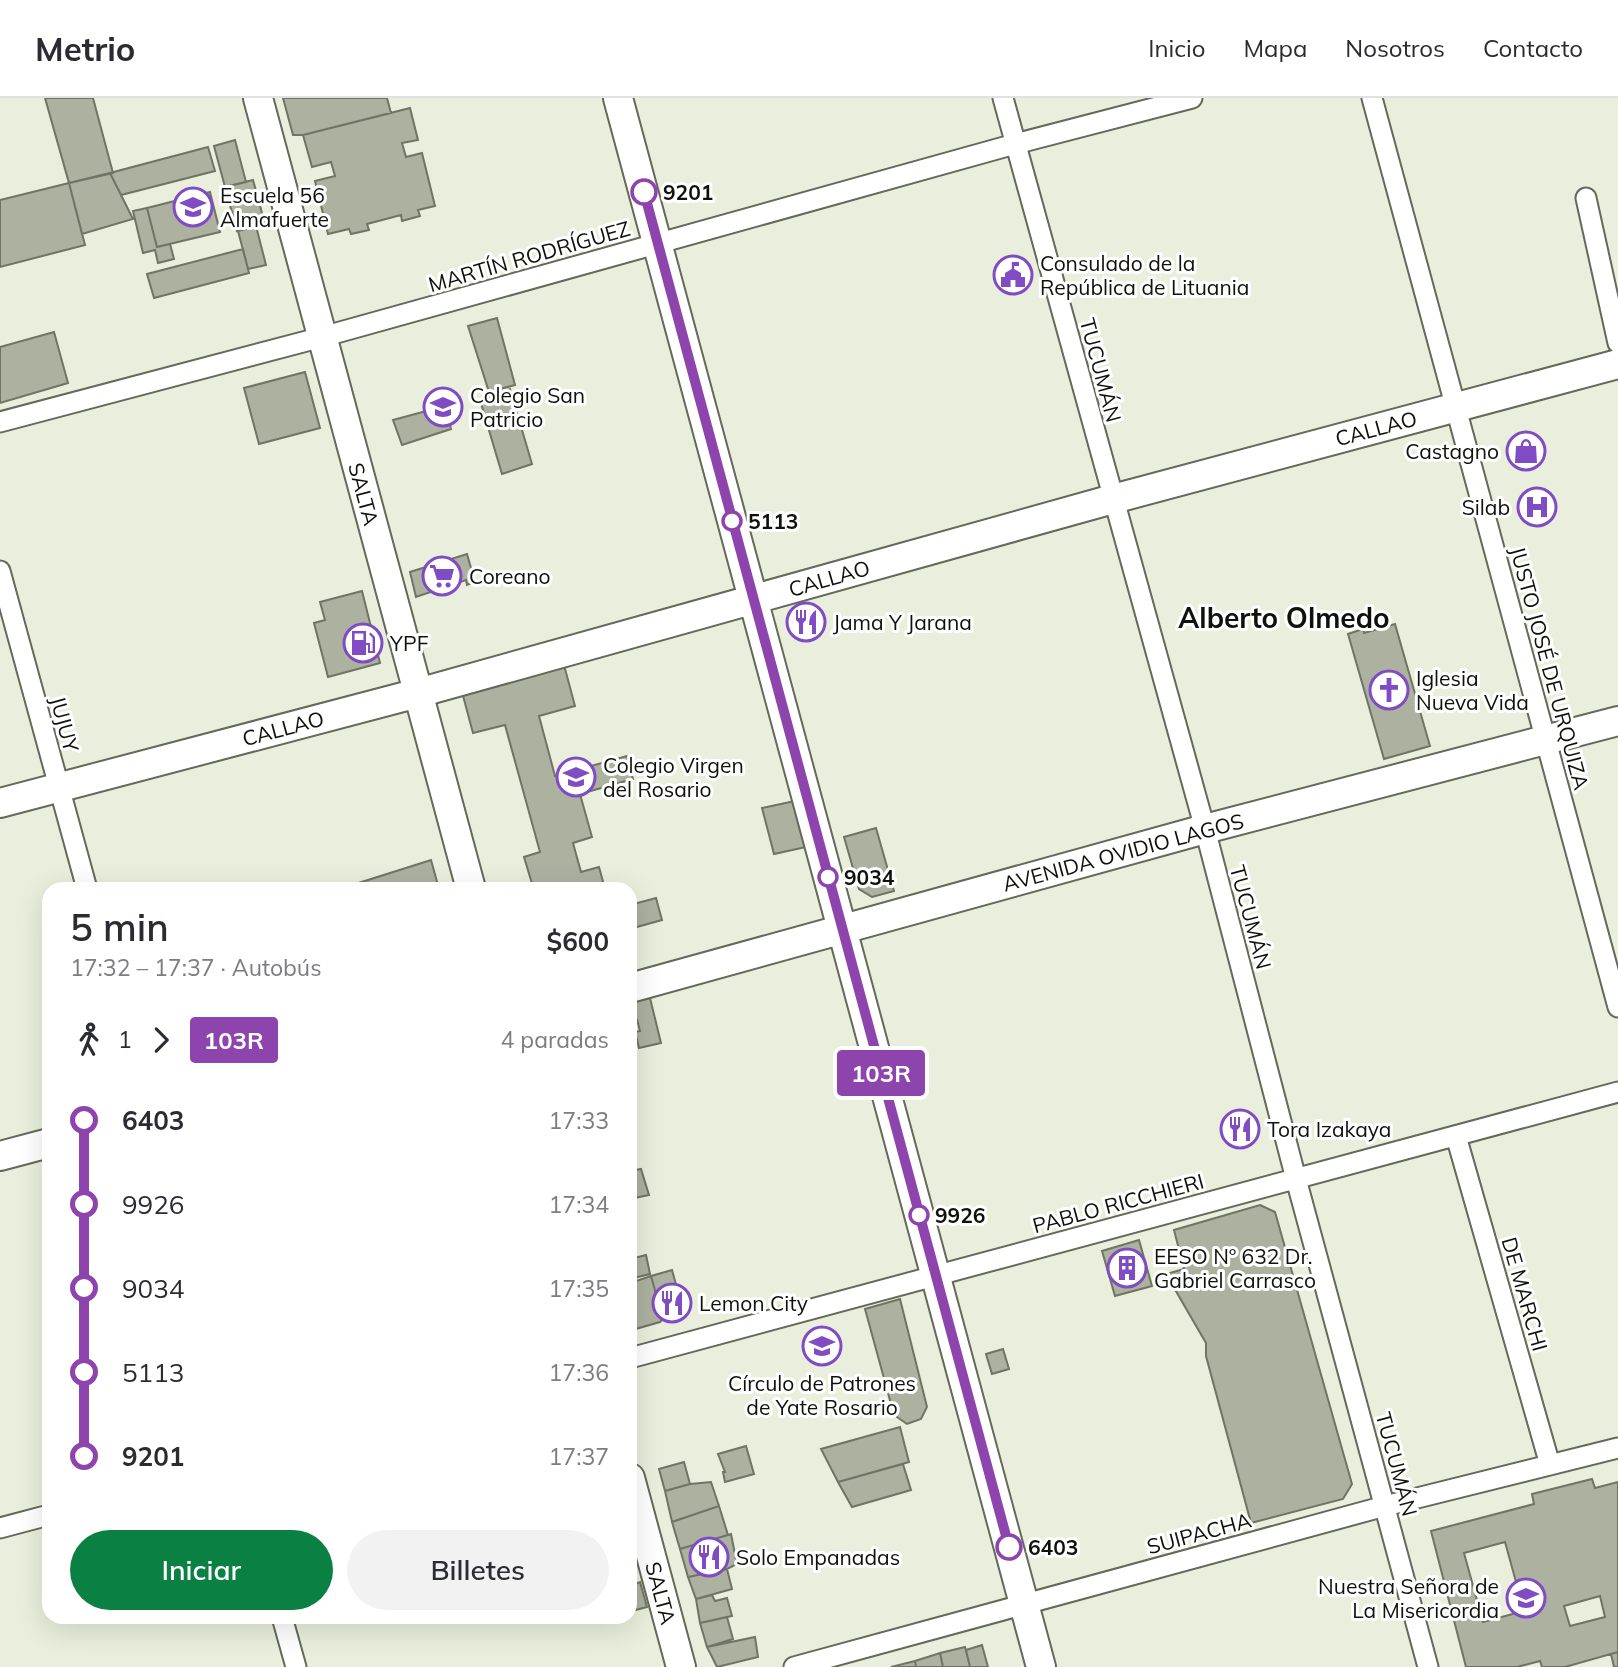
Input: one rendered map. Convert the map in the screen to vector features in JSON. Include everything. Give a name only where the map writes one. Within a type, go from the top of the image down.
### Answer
[{"type":"main road","name":"SALTA","points":[[258,98],[469,882]]},
{"type":"main road","points":[[618,98],[1041,1667]]},
{"type":"main road","name":"CALLAO","points":[[0,803],[418,693],[1113,499],[1618,364]]},
{"type":"main road","name":"AVENIDA OVIDIO LAGOS","points":[[637,986],[1205,829],[1618,721]]},
{"type":"main road","points":[[0,1156],[42,1145]]},
{"type":"main road","name":"SALTA","points":[[637,1504],[681,1667]]},
{"type":"street","name":"TUCUMÁN","points":[[1003,98],[1205,829],[1428,1667]]},
{"type":"street","name":"MARTÍN RODRÍGUEZ","points":[[0,422],[322,337],[1016,144],[1192,98]]},
{"type":"street","name":"JUSTO JOSÉ DE URQUIZA","points":[[1372,98],[1618,1007]]},
{"type":"street","points":[[1586,198],[1618,343]]},
{"type":"street","name":"JUJUY","points":[[0,571],[85,882]]},
{"type":"street","name":"PABLO RICCHIERI","points":[[637,1356],[1618,1092]]},
{"type":"street","name":"DE MARCHI","points":[[1457,1136],[1550,1465]]},
{"type":"street","name":"SUIPACHA","points":[[794,1667],[1385,1506],[1618,1448]]},
{"type":"street","points":[[0,1528],[42,1517]]},
{"type":"street","points":[[284,1624],[296,1667]]},
{"type":"building","points":[[45,98],[93,98],[113,173],[69,183]]},
{"type":"building","points":[[283,98],[387,98],[391,113],[303,135],[293,135]]},
{"type":"building","points":[[410,108],[418,140],[402,143],[406,157],[422,153],[435,206],[418,210],[420,216],[402,221],[401,215],[367,224],[369,230],[351,234],[349,229],[328,234],[315,181],[335,176],[331,162],[312,167],[303,135]]},
{"type":"building","points":[[235,140],[246,182],[225,187],[214,146]]},
{"type":"building","points":[[208,147],[215,171],[121,195],[110,173]]},
{"type":"building","points":[[110,173],[133,219],[82,234],[69,183]]},
{"type":"building","points":[[253,180],[265,224],[237,231],[225,187]]},
{"type":"building","points":[[69,183],[85,245],[0,267],[0,200]]},
{"type":"building","points":[[210,192],[220,232],[157,247],[147,208]]},
{"type":"building","points":[[147,208],[157,247],[170,244],[174,259],[158,263],[155,250],[143,253],[133,211]]},
{"type":"building","points":[[256,226],[266,265],[248,269],[238,231]]},
{"type":"building","points":[[243,249],[249,273],[154,298],[147,274]]},
{"type":"building","points":[[497,318],[515,385],[489,392],[468,326]]},
{"type":"building","points":[[54,332],[68,383],[0,403],[0,347]]},
{"type":"building","points":[[305,372],[320,428],[259,444],[244,388]]},
{"type":"building","points":[[510,389],[532,464],[502,474],[480,400]]},
{"type":"building","points":[[445,406],[451,429],[402,445],[393,420]]},
{"type":"building","name":"Coreano","points":[[467,554],[475,582],[467,585],[466,580],[416,597],[410,572]]},
{"type":"building","points":[[362,591],[380,663],[328,677],[314,623],[325,620],[320,602]]},
{"type":"building","name":"Iglesia Nueva Vida","points":[[1395,624],[1430,746],[1384,759],[1348,634],[1363,629],[1364,633]]},
{"type":"building","name":"Colegio Virgen del Rosario","points":[[564,665],[575,706],[539,716],[555,776],[627,756],[633,779],[580,794],[592,837],[573,843],[581,872],[599,867],[603,882],[532,882],[524,857],[540,852],[505,725],[473,733],[462,692]]},
{"type":"building","points":[[795,801],[806,847],[774,854],[762,808]]},
{"type":"building","points":[[876,828],[894,891],[872,897],[859,889],[844,837]]},
{"type":"building","points":[[431,860],[437,882],[362,882]]},
{"type":"building","points":[[656,898],[662,920],[637,927],[637,903]]},
{"type":"building","points":[[650,998],[661,1043],[639,1048],[637,1001]]},
{"type":"building","points":[[641,1169],[649,1195],[637,1198],[637,1170]]},
{"type":"building","points":[[1260,1205],[1275,1212],[1352,1484],[1343,1499],[1251,1523],[1206,1356],[1206,1343],[1166,1274],[1184,1269],[1174,1230]]},
{"type":"building","name":"EESO Nº 632 Dr. Gabriel Carrasco","points":[[1139,1240],[1152,1286],[1115,1296],[1102,1251]]},
{"type":"building","points":[[646,1255],[650,1274],[637,1277],[637,1257]]},
{"type":"building","points":[[672,1270],[684,1313],[663,1319],[651,1276]]},
{"type":"building","points":[[651,1276],[663,1319],[637,1329],[637,1281]]},
{"type":"building","points":[[900,1299],[927,1407],[921,1419],[907,1424],[894,1415],[865,1309]]},
{"type":"building","points":[[1003,1349],[1009,1369],[992,1374],[986,1354]]},
{"type":"building","points":[[900,1427],[909,1462],[838,1482],[821,1449]]},
{"type":"building","points":[[746,1446],[754,1474],[725,1482],[725,1472],[718,1454]]},
{"type":"building","points":[[684,1462],[690,1484],[665,1491],[659,1469]]},
{"type":"building","points":[[903,1464],[911,1490],[852,1507],[838,1482]]},
{"type":"building","name":"Nuestra Señora de La Misericordia","points":[[1592,1479],[1595,1488],[1618,1482],[1618,1652],[1565,1667],[1542,1667],[1540,1661],[1517,1667],[1466,1667],[1431,1531],[1534,1504],[1532,1494]],"holes":[[[1505,1542],[1524,1611],[1483,1622],[1464,1553]],[[1600,1596],[1605,1617],[1570,1626],[1564,1606]]]},
{"type":"building","points":[[711,1482],[719,1506],[672,1522],[665,1491]]},
{"type":"building","points":[[719,1506],[728,1535],[680,1549],[672,1522]]},
{"type":"building","name":"Solo Empanadas","points":[[731,1534],[737,1564],[727,1569],[688,1577],[680,1549]]},
{"type":"building","points":[[727,1569],[732,1589],[696,1599],[688,1577]]},
{"type":"building","points":[[640,1582],[647,1607],[637,1610],[637,1583]]},
{"type":"building","points":[[712,1595],[715,1601],[727,1598],[732,1616],[700,1623],[696,1599]]},
{"type":"building","points":[[727,1617],[733,1639],[707,1647],[700,1623]]},
{"type":"building","points":[[755,1637],[758,1657],[717,1667],[707,1647]]},
{"type":"building","points":[[982,1645],[988,1667],[970,1667],[966,1650]]},
{"type":"building","points":[[965,1647],[970,1667],[943,1667],[940,1653]]},
{"type":"building","points":[[1618,1652],[1618,1667],[1614,1667],[1611,1654]]},
{"type":"building","points":[[940,1653],[943,1667],[916,1667],[915,1661]]},
{"type":"building","points":[[915,1661],[916,1667],[891,1667]]},
{"type":"bus line","name":"103R","points":[[644,192],[1009,1547]]},
{"type":"place","name":"9201","points":[[644,192]]},
{"type":"place","name":"Escuela 56 Almafuerte","points":[[193,207]]},
{"type":"place","name":"Consulado de la República de Lituania","points":[[1013,275]]},
{"type":"place","name":"Colegio San Patricio","points":[[443,407]]},
{"type":"place","name":"Castagno","points":[[1526,451]]},
{"type":"place","name":"Silab","points":[[1537,507]]},
{"type":"place","name":"5113","points":[[732,521]]},
{"type":"place","name":"Coreano","points":[[442,576]]},
{"type":"place","name":"Jama Y Jarana","points":[[806,622]]},
{"type":"place","name":"YPF","points":[[363,643]]},
{"type":"place","name":"Iglesia Nueva Vida","points":[[1389,690]]},
{"type":"place","name":"Colegio Virgen del Rosario","points":[[576,777]]},
{"type":"place","name":"9034","points":[[828,877]]},
{"type":"place","name":"Tora Izakaya","points":[[1240,1129]]},
{"type":"place","name":"9926","points":[[919,1215]]},
{"type":"place","name":"EESO Nº 632 Dr. Gabriel Carrasco","points":[[1127,1268]]},
{"type":"place","name":"Lemon City","points":[[672,1303]]},
{"type":"place","name":"Círculo de Patrones de Yate Rosario","points":[[822,1346]]},
{"type":"place","name":"6403","points":[[1009,1547]]},
{"type":"place","name":"Solo Empanadas","points":[[709,1557]]},
{"type":"place","name":"Nuestra Señora de La Misericordia","points":[[1526,1598]]},
{"type":"district","name":"Alberto Olmedo","points":[[1284,617]]}]
